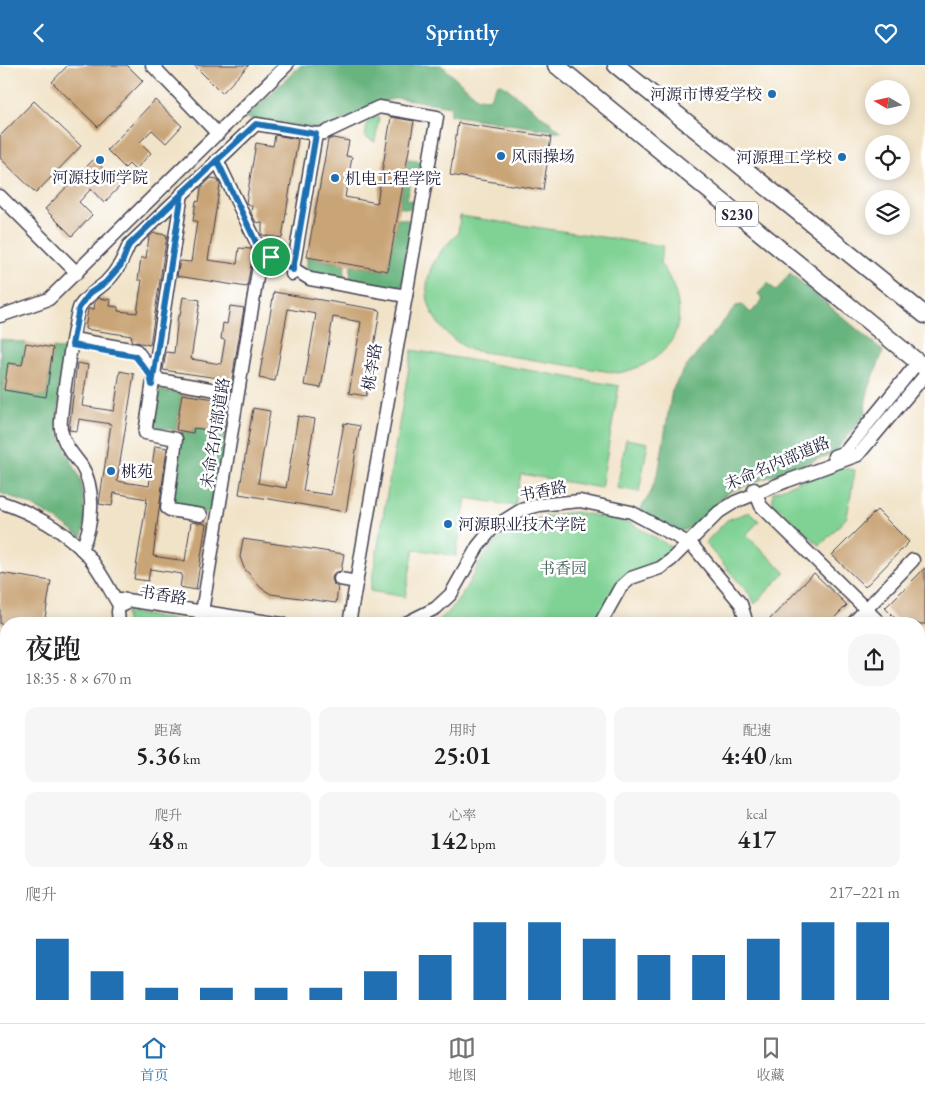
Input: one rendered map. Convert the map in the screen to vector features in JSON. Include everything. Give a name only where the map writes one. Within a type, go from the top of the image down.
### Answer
[{"type":"main road","name":"S230","points":[[556,65],[923,369]]},
{"type":"main road","name":"S230","points":[[616,65],[925,315]]},
{"type":"street","points":[[152,65],[216,132]]},
{"type":"street","points":[[216,132],[280,65]]},
{"type":"street","points":[[0,316],[49,299],[216,132],[288,65]]},
{"type":"street","name":"桃李路","points":[[316,134],[324,133],[379,107],[435,116],[404,298],[349,581],[344,617]]},
{"type":"street","points":[[82,547],[88,537],[91,514],[87,480],[82,467],[64,441],[60,428],[79,308],[90,293],[105,283],[121,265],[129,245],[256,124],[316,134],[292,272]]},
{"type":"street","points":[[217,160],[262,256],[310,279],[404,298]]},
{"type":"street","points":[[0,196],[75,271]]},
{"type":"street","points":[[180,196],[145,433],[174,437],[176,440],[167,508],[201,515]]},
{"type":"street","name":"未命名内部道路","points":[[203,615],[236,396],[262,256]]},
{"type":"street","points":[[0,311],[45,295],[75,271]]},
{"type":"street","points":[[73,342],[136,350],[158,385],[216,392]]},
{"type":"street","name":"未命名内部道路","points":[[604,617],[620,588],[630,577],[660,568],[685,545],[719,507],[845,452],[923,369]]},
{"type":"street","points":[[755,491],[761,506],[874,617]]},
{"type":"street","points":[[0,497],[44,517],[82,547]]},
{"type":"street","name":"书香路","points":[[418,617],[436,608],[451,594],[478,546],[492,529],[521,510],[556,502],[580,501],[631,512],[685,545],[741,604],[745,617]]},
{"type":"street","points":[[0,502],[42,521],[92,553],[122,602]]},
{"type":"street","name":"书香路","points":[[428,617],[438,611],[453,597],[480,549],[494,532],[532,512],[580,505],[630,515],[685,545],[736,605],[740,617]]},
{"type":"street","points":[[859,617],[913,560]]},
{"type":"street","name":"桃李路","points":[[349,581],[349,617]]},
{"type":"street","name":"书香路","points":[[122,602],[221,617]]},
{"type":"street","name":"书香路","points":[[120,617],[122,602]]},
{"type":"street","name":"书香路","points":[[122,602],[123,617]]},
{"type":"street","name":"书香路","points":[[203,615],[212,617]]},
{"type":"green space","points":[[301,65],[441,65],[478,98],[489,99],[497,85],[502,84],[562,132],[450,115],[451,106],[399,98],[384,101],[323,130],[245,118]]},
{"type":"green space","points":[[376,116],[379,117],[375,142],[365,137],[367,123]]},
{"type":"green space","points":[[408,159],[418,160],[421,164],[420,169],[412,168],[407,200],[415,201],[410,209],[399,207]]},
{"type":"green space","points":[[460,216],[663,246],[660,263],[671,282],[677,300],[679,317],[675,332],[668,346],[655,358],[639,367],[618,373],[470,350],[453,339],[440,325],[431,311],[427,296],[428,280],[433,264],[443,249],[458,234]]},
{"type":"green space","points":[[397,218],[408,220],[413,225],[402,286],[399,290],[350,280],[351,265],[388,271]]},
{"type":"green space","points":[[307,257],[345,264],[344,281],[310,274],[307,270]]},
{"type":"green space","points":[[790,273],[883,351],[868,391],[865,407],[866,413],[834,453],[731,491],[700,520],[679,532],[640,510],[651,492],[659,469],[672,390],[683,371],[736,306],[742,305],[751,313],[763,299],[758,294],[768,283],[776,291]]},
{"type":"green space","points":[[0,339],[26,343],[22,365],[8,363],[4,390],[46,397],[53,348],[66,350],[56,427],[81,481],[85,518],[82,538],[43,512],[22,501],[0,493]]},
{"type":"green space","points":[[412,350],[619,386],[601,488],[521,474],[515,506],[466,498],[456,556],[414,549],[405,597],[370,591]]},
{"type":"green space","points":[[158,390],[182,394],[176,430],[152,427]]},
{"type":"green space","points":[[194,428],[227,433],[214,514],[171,507],[182,431],[193,433]]},
{"type":"green space","points":[[626,439],[648,443],[639,492],[617,488]]},
{"type":"green space","points":[[836,467],[855,470],[847,517],[820,546],[773,503],[773,492]]},
{"type":"green space","name":"书香园","points":[[577,512],[630,523],[675,549],[658,564],[629,574],[601,617],[442,617],[457,602],[483,558],[504,535],[529,521]]},
{"type":"green space","points":[[749,512],[759,521],[746,535],[785,572],[755,604],[750,595],[705,543],[727,520]]},
{"type":"green space","points":[[126,612],[156,617],[126,617]]},
{"type":"building","points":[[68,65],[127,65],[143,81],[98,127],[52,82]]},
{"type":"building","points":[[194,65],[249,65],[222,93]]},
{"type":"building","points":[[155,100],[182,126],[166,143],[152,130],[140,142],[151,153],[135,170],[129,164],[125,168],[107,150]]},
{"type":"building","points":[[34,101],[81,146],[36,193],[0,158],[0,136]]},
{"type":"building","name":"机电工程学院","points":[[391,117],[414,121],[388,271],[307,257],[328,140],[333,138],[349,141],[346,156],[352,157],[345,197],[377,203]]},
{"type":"building","name":"风雨操场","points":[[458,123],[551,137],[543,190],[450,175]]},
{"type":"building","points":[[275,135],[298,139],[282,238],[262,235],[262,223],[256,222],[251,213],[252,206],[246,203],[256,143],[273,146]]},
{"type":"building","points":[[94,159],[120,186],[104,203],[91,189],[79,202],[92,215],[72,236],[45,209]]},
{"type":"building","points":[[211,178],[217,179],[220,185],[208,260],[237,264],[239,248],[251,249],[253,253],[247,287],[177,276],[180,261],[191,262],[197,221],[193,221],[196,201],[199,202],[201,188]]},
{"type":"building","points":[[154,233],[167,235],[150,345],[131,341],[132,336],[85,329],[88,309],[94,309],[95,302],[99,298],[111,300],[110,306],[118,307],[118,311],[137,313],[142,280],[138,280],[141,258],[146,258],[149,237]]},
{"type":"building","points":[[274,292],[380,310],[366,396],[349,393],[361,322],[333,317],[321,388],[304,385],[316,314],[288,309],[275,381],[259,378]]},
{"type":"building","points":[[183,297],[200,300],[191,359],[221,364],[225,340],[221,339],[223,323],[227,324],[230,306],[244,308],[223,432],[194,428],[193,433],[176,430],[182,394],[215,399],[222,396],[224,391],[222,384],[217,382],[218,378],[163,370],[166,352],[174,353],[178,316],[180,316]]},
{"type":"building","points":[[26,343],[53,348],[46,397],[4,390],[8,363],[22,365]]},
{"type":"building","name":"桃苑","points":[[77,363],[88,365],[82,406],[114,411],[120,371],[134,374],[117,481],[149,486],[155,446],[167,448],[153,556],[185,561],[191,522],[206,524],[196,590],[180,587],[182,574],[150,569],[148,581],[134,579],[147,499],[114,493],[112,506],[99,504],[111,424],[79,419],[77,431],[69,430]]},
{"type":"building","points":[[253,408],[270,411],[258,483],[286,488],[298,416],[315,419],[303,491],[331,495],[344,423],[360,426],[346,512],[239,494]]},
{"type":"building","points":[[877,510],[909,542],[865,587],[832,555]]},
{"type":"building","points":[[243,539],[344,554],[341,571],[334,573],[332,578],[334,585],[338,587],[336,603],[271,594],[261,588],[244,568],[240,557]]},
{"type":"building","points":[[925,568],[925,617],[894,617],[885,608]]},
{"type":"building","points":[[0,573],[51,581],[45,617],[0,617]]},
{"type":"building","points":[[814,573],[847,605],[835,617],[772,617]]},
{"type":"tunnel","points":[[215,395],[230,397]]},
{"type":"place","name":"河源市博爱学校","points":[[772,94]]},
{"type":"place","name":"风雨操场","points":[[501,156]]},
{"type":"place","name":"河源理工学校","points":[[842,157]]},
{"type":"place","name":"河源技师学院","points":[[100,160]]},
{"type":"place","name":"机电工程学院","points":[[335,178]]},
{"type":"place","name":"桃苑","points":[[111,471]]},
{"type":"place","name":"河源职业技术学院","points":[[448,524]]},
{"type":"route","points":[[271,257],[261,253],[217,160],[182,193],[129,245],[121,265],[105,283],[90,293],[79,308],[72,345],[135,356],[150,375],[152,385],[182,193],[217,160],[256,124],[316,134],[293,270],[271,257]]}]
